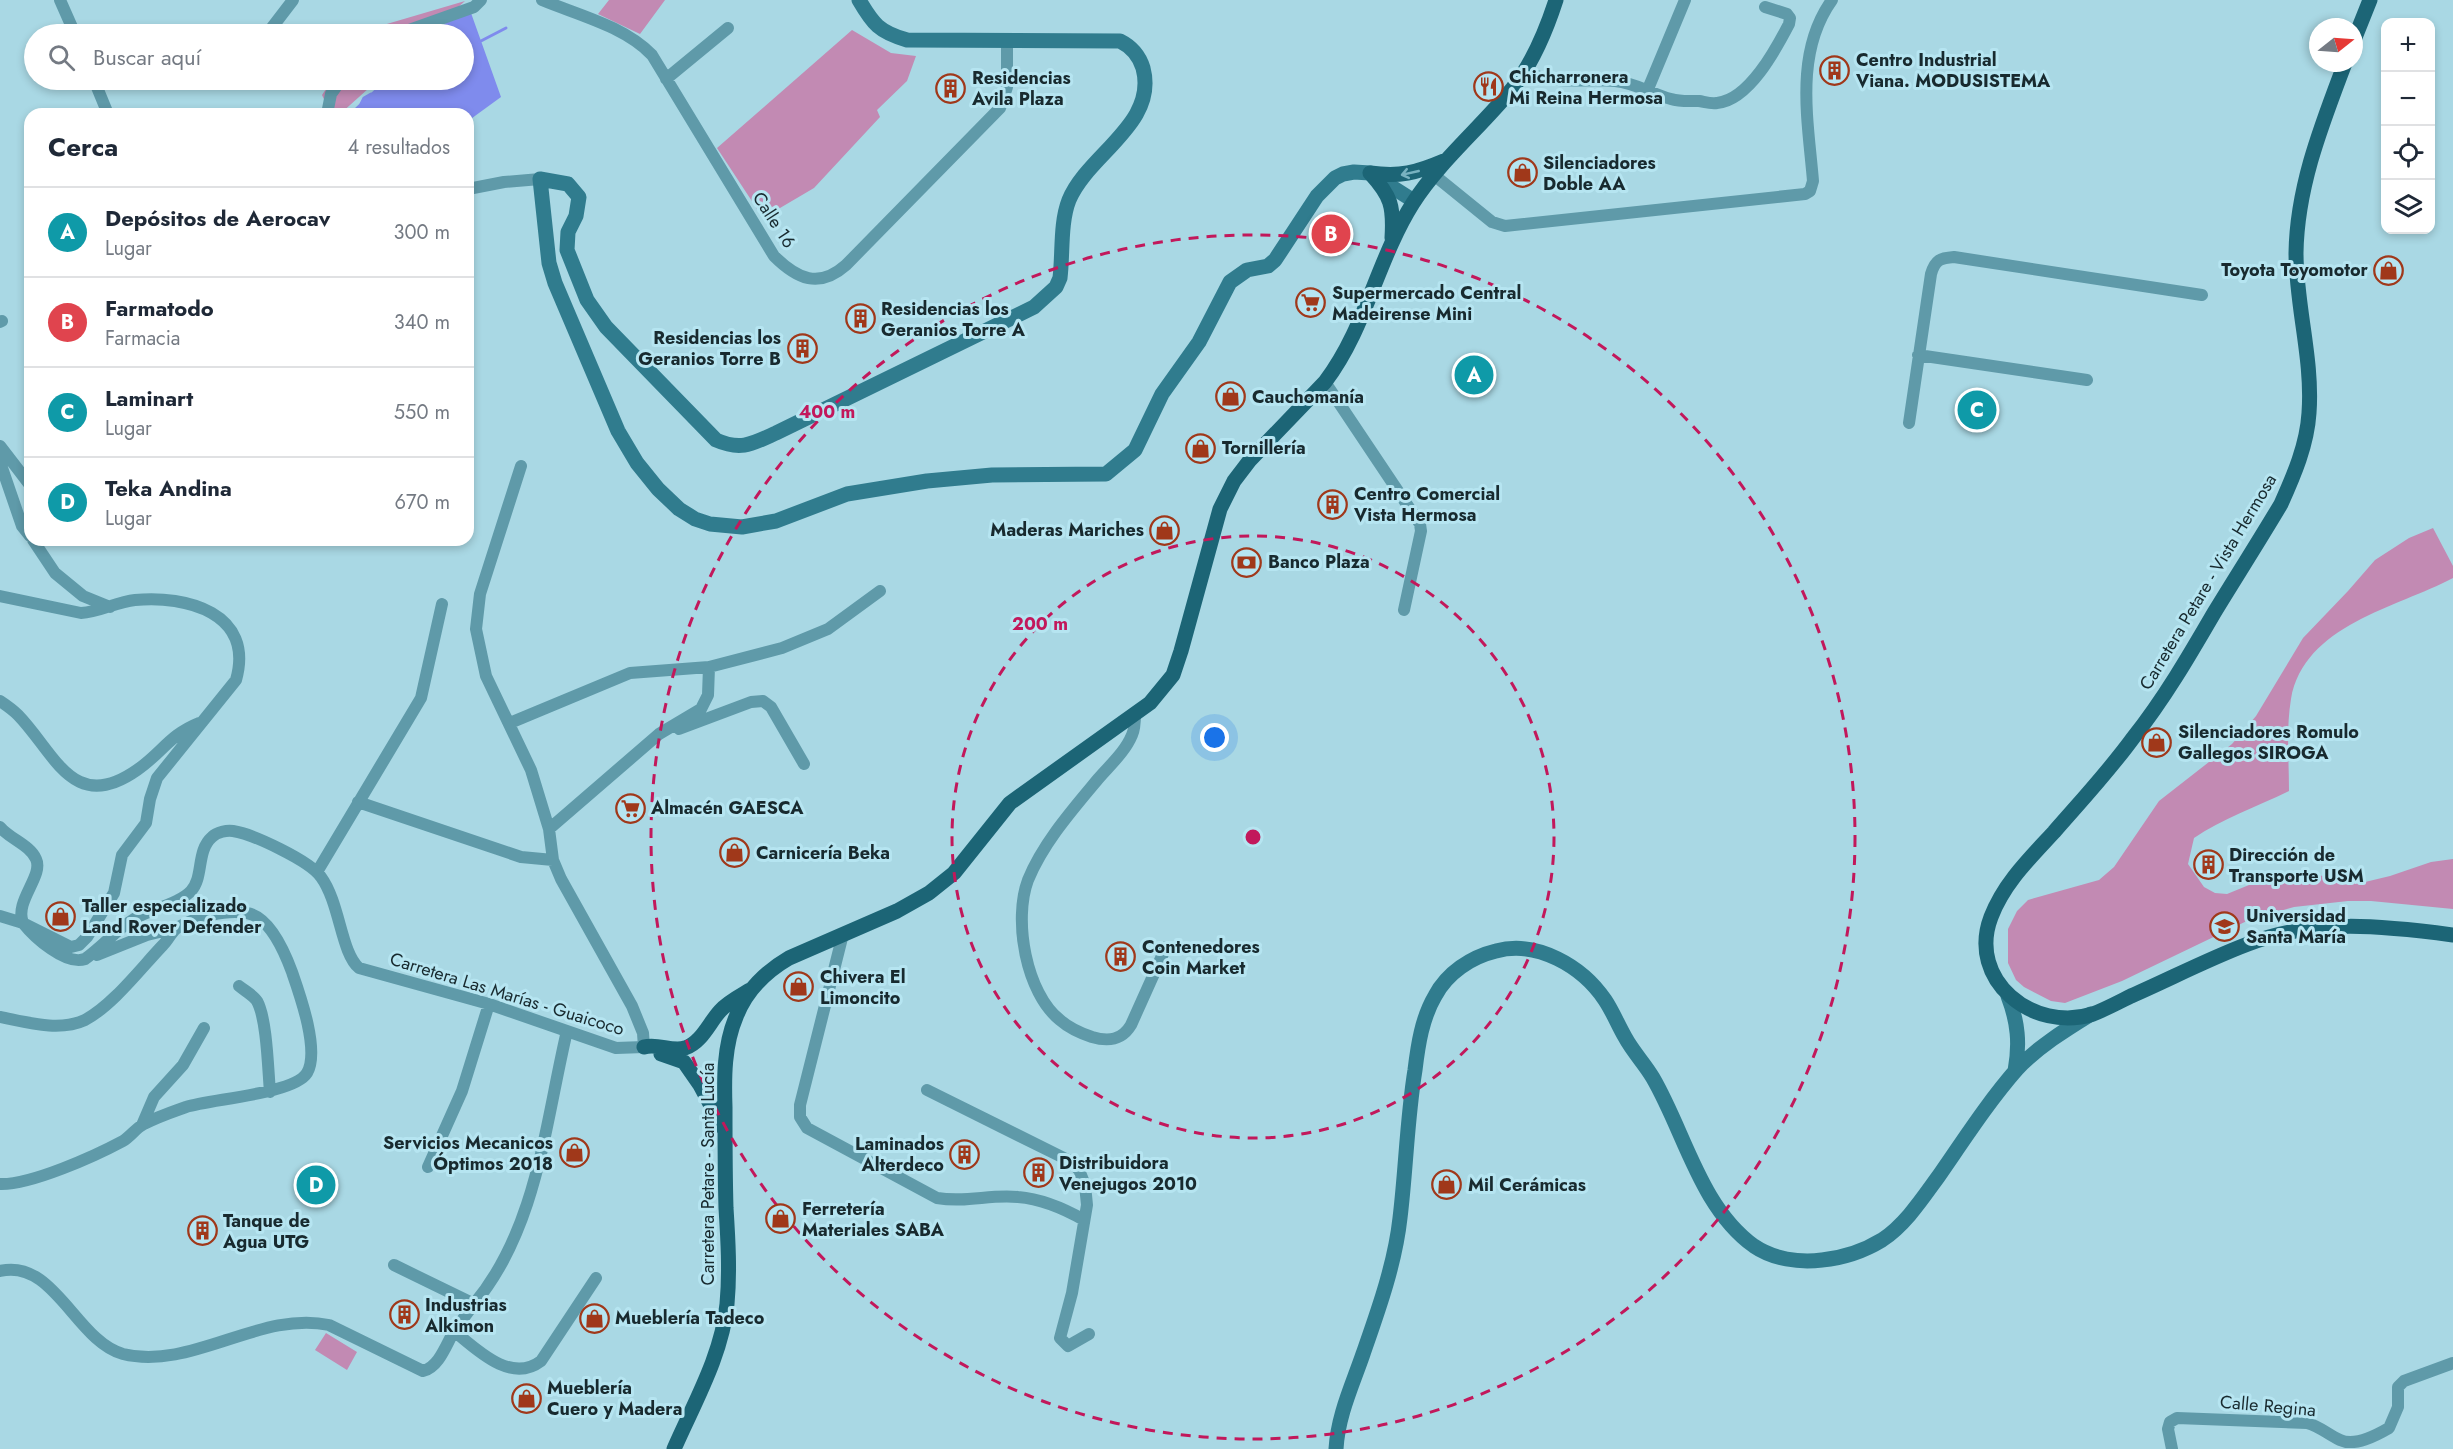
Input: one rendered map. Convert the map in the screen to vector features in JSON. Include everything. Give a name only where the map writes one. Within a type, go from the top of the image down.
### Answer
[{"type":"main road","points":[[1392,240],[1414,201],[1434,175],[1512,89],[1525,71],[1549,22],[1556,0]]},
{"type":"main road","points":[[2363,18],[2370,0]]},
{"type":"main road","name":"Carretera Petare - Vista Hermosa","points":[[2008,996],[1992,970],[1986,946],[1989,924],[1999,900],[2017,872],[2117,759],[2153,712],[2281,504],[2302,453],[2309,414],[2310,392],[2297,280],[2296,254],[2300,209],[2319,131],[2342,72]]},
{"type":"main road","points":[[1370,173],[1397,176],[1416,172],[1447,160]]},
{"type":"main road","points":[[1370,173],[1390,198],[1393,214],[1392,240]]},
{"type":"main road","name":"Carretera Petare - Santa Lucía","points":[[674,1449],[717,1349],[724,1326],[728,1268],[724,1130],[726,1065],[730,1035],[736,1016],[753,988],[774,967],[897,911],[930,893],[954,873],[1010,803],[1150,703],[1173,675],[1220,509],[1234,481],[1250,460],[1325,382],[1356,332],[1392,240]]},
{"type":"main road","points":[[2008,996],[2048,1017],[2091,1014],[2230,951],[2290,931],[2322,926],[2353,926],[2453,935]]},
{"type":"main road","points":[[644,1047],[654,1044],[682,1049],[690,1046],[708,1028],[720,1011],[753,988]]},
{"type":"main road","points":[[644,1047],[684,1062],[700,1085],[724,1130]]},
{"type":"street","points":[[60,0],[71,24]]},
{"type":"street","points":[[275,24],[293,0]]},
{"type":"street","points":[[426,24],[474,7],[481,0]]},
{"type":"street","name":"Calle 16","points":[[542,0],[618,31],[641,45],[652,55],[774,256],[798,276],[823,279],[834,276],[846,265],[1000,108],[1007,87],[1007,42]]},
{"type":"street","points":[[474,188],[504,182],[540,179],[567,184],[579,197],[576,216],[568,232],[567,250],[587,300],[606,327],[716,440],[729,446],[742,447],[754,443],[1034,307],[1056,287],[1060,278],[1065,215],[1069,199],[1085,173],[1127,129],[1137,114],[1145,77],[1139,57],[1120,41],[907,40],[891,36],[878,28],[859,0]]},
{"type":"street","points":[[1648,89],[1685,0]]},
{"type":"street","points":[[1434,175],[1492,222],[1505,226],[1806,194],[1810,191],[1813,182],[1806,95],[1808,56],[1820,17],[1832,0]]},
{"type":"street","points":[[1525,71],[1546,79],[1615,81],[1648,89],[1674,100],[1717,103],[1728,100],[1741,91],[1773,56],[1790,18],[1787,14],[1765,7]]},
{"type":"street","points":[[666,79],[728,28]]},
{"type":"street","points":[[98,90],[106,108]]},
{"type":"street","points":[[328,108],[334,90]]},
{"type":"street","points":[[540,179],[549,263],[555,283],[618,431],[637,463],[658,489],[679,509],[695,519],[710,524],[741,527],[776,521],[847,494],[927,481],[992,475],[1106,474],[1135,450],[1162,394],[1175,372],[1199,342],[1230,282],[1247,270],[1268,266],[1275,260],[1317,196],[1335,178],[1354,172],[1370,173],[1414,201]]},
{"type":"street","points":[[1909,423],[1931,274],[1934,264],[1941,258],[1954,257],[2202,295]]},
{"type":"street","points":[[1918,355],[2087,380]]},
{"type":"street","points":[[1325,382],[1420,524],[1421,531],[1404,610]]},
{"type":"street","points":[[0,446],[24,477]]},
{"type":"street","points":[[0,462],[24,528]]},
{"type":"street","points":[[520,466],[480,594],[476,629],[479,652],[486,676],[531,770],[549,829],[553,860],[561,879],[632,1006],[643,1033],[644,1047]]},
{"type":"street","points":[[37,546],[55,573],[83,596],[110,607]]},
{"type":"street","points":[[510,723],[630,673],[709,667],[782,648],[828,629],[880,591]]},
{"type":"street","points":[[0,596],[81,613],[94,612],[133,600],[167,599],[202,607],[225,622],[234,637],[239,667],[236,680],[157,777],[146,823],[122,855],[114,893],[87,938],[79,945],[71,947],[23,923],[0,916]]},
{"type":"street","points":[[317,872],[421,698],[442,604]]},
{"type":"street","points":[[549,829],[655,737],[701,709],[708,696],[709,667]]},
{"type":"street","points":[[0,701],[18,715],[53,762],[76,780],[94,786],[109,784],[128,776],[148,763],[170,739],[182,730],[199,723]]},
{"type":"street","points":[[655,737],[751,702],[763,701],[771,707],[804,764]]},
{"type":"street","points":[[1136,713],[1133,734],[1125,748],[1067,818],[1028,879],[1022,901],[1023,934],[1028,968],[1044,1002],[1059,1020],[1077,1032],[1112,1040],[1125,1035],[1131,1025],[1166,947]]},
{"type":"street","points":[[358,802],[521,857],[553,860]]},
{"type":"street","points":[[0,827],[7,836],[26,848],[36,858],[38,867],[20,916],[23,923],[66,959],[76,961],[85,959],[147,935],[225,912],[249,913],[262,920],[272,932],[290,966],[303,1004],[310,1036],[308,1072],[301,1080],[270,1092],[188,1106],[142,1125],[124,1140],[76,1162],[39,1176],[0,1184]]},
{"type":"street","name":"Carretera Las Marías - Guaicoco","points":[[85,959],[134,919],[191,892],[197,881],[199,862],[212,837],[223,831],[235,831],[292,855],[317,872],[334,900],[349,956],[359,968],[489,1004],[616,1048],[644,1047]]},
{"type":"street","points":[[0,1017],[56,1026],[84,1020],[109,1001],[176,928]]},
{"type":"street","points":[[843,934],[800,1105],[800,1117],[807,1128],[937,1198],[956,1202],[1017,1196],[1056,1205],[1084,1220]]},
{"type":"street","points":[[1336,1449],[1339,1421],[1377,1312],[1394,1252],[1400,1221],[1411,1097],[1422,1031],[1428,1010],[1440,988],[1460,967],[1491,952],[1507,948],[1538,951],[1574,969],[1592,984],[1605,1000],[1626,1039],[1653,1078],[1704,1184],[1725,1217],[1755,1246],[1770,1255],[1787,1259],[1822,1260],[1841,1257],[1869,1247],[1885,1238],[1916,1208],[2015,1071],[2044,1045],[2091,1014]]},
{"type":"street","points":[[239,986],[254,997],[259,1004],[264,1027],[270,1092]]},
{"type":"street","points":[[2008,996],[2016,1016],[2018,1032],[2015,1071]]},
{"type":"street","points":[[428,1167],[462,1091],[489,1004]]},
{"type":"street","points":[[142,1125],[154,1096],[183,1065],[204,1028]]},
{"type":"street","points":[[0,1271],[16,1269],[38,1279],[49,1287],[99,1342],[114,1350],[132,1355],[170,1355],[286,1325],[312,1322],[329,1325],[423,1371],[430,1369],[454,1331],[485,1291],[511,1248],[527,1204],[567,1032]]},
{"type":"street","points":[[927,1090],[1070,1161],[1079,1170],[1085,1185],[1087,1204],[1072,1293],[1060,1338],[1068,1346],[1089,1334]]},
{"type":"street","points":[[394,1265],[474,1304]]},
{"type":"street","points":[[454,1331],[502,1366],[517,1369],[535,1365],[541,1361],[596,1278]]},
{"type":"street","name":"Calle Regina","points":[[2172,1449],[2168,1429],[2170,1422],[2177,1418],[2307,1423],[2320,1427],[2342,1441],[2365,1439],[2389,1428],[2398,1407],[2398,1387],[2404,1381],[2453,1363]]},
{"type":"shaded area","points":[[609,0],[665,0],[640,34],[598,14]]},
{"type":"shaded area","points":[[465,1],[439,24],[387,24]]},
{"type":"shaded area","points":[[852,30],[891,53],[916,56],[907,81],[877,110],[880,117],[814,188],[763,218],[717,148]]},
{"type":"shaded area","points":[[325,90],[367,90],[347,108],[328,108],[322,95]]},
{"type":"shaded area","points":[[2433,528],[2453,566],[2453,578],[2356,622],[2333,636],[2314,653],[2299,674],[2289,710],[2289,791],[2228,819],[2194,838],[2188,864],[2204,887],[2215,893],[2227,894],[2289,871],[2365,882],[2431,862],[2453,859],[2453,909],[2371,901],[2294,907],[2251,919],[2122,981],[2065,1003],[2051,1001],[2024,987],[2016,980],[2008,963],[2008,929],[2017,911],[2028,900],[2099,880],[2114,867],[2159,801],[2232,744],[2256,716],[2303,638],[2375,560],[2409,538]]},
{"type":"shaded area","points":[[326,1333],[357,1352],[347,1370],[315,1350]]},
{"type":"water","points":[[471,13],[501,97],[474,117],[474,108],[355,108],[374,90],[474,90],[474,24],[445,24]]},
{"type":"waterway","points":[[479,42],[506,28]]},
{"type":"waterway","points":[[361,104],[364,98],[371,94]]},
{"type":"place","name":"Centro Industrial Viana. MODUSISTEMA","points":[[1835,70]]},
{"type":"place","name":"Chicharronera Mi Reina Hermosa","points":[[1488,87]]},
{"type":"place","name":"Residencias Avila Plaza","points":[[951,88]]},
{"type":"place","name":"Silenciadores Doble AA","points":[[1522,173]]},
{"type":"place","name":"Farmatodo","points":[[1331,234]]},
{"type":"place","name":"Toyota Toyomotor","points":[[2389,270]]},
{"type":"place","name":"Supermercado Central Madeirense Mini","points":[[1311,303]]},
{"type":"place","name":"Residencias los Geranios Torre A","points":[[860,319]]},
{"type":"place","name":"Residencias los Geranios Torre B","points":[[802,348]]},
{"type":"place","name":"Depósitos de Aerocav","points":[[1474,375]]},
{"type":"place","name":"Cauchomanía","points":[[1231,397]]},
{"type":"place","name":"Laminart","points":[[1977,410]]},
{"type":"place","name":"Tornillería","points":[[1201,448]]},
{"type":"place","name":"Centro Comercial Vista Hermosa","points":[[1333,504]]},
{"type":"place","name":"Maderas Mariches","points":[[1165,530]]},
{"type":"place","name":"Banco Plaza","points":[[1247,562]]},
{"type":"place","name":"Silenciadores Romulo Gallegos SIROGA","points":[[2157,742]]},
{"type":"place","name":"Almacén GAESCA","points":[[630,808]]},
{"type":"place","name":"Carnicería Beka","points":[[735,853]]},
{"type":"place","name":"Dirección de Transporte USM","points":[[2208,865]]},
{"type":"place","name":"Taller especializado Land Rover Defender","points":[[61,916]]},
{"type":"place","name":"Universidad Santa María","points":[[2225,926]]},
{"type":"place","name":"Contenedores Coin Market","points":[[1121,957]]},
{"type":"place","name":"Chivera El Limoncito","points":[[799,987]]},
{"type":"place","name":"Servicios Mecanicos Óptimos 2018","points":[[574,1153]]},
{"type":"place","name":"Laminados Alterdeco","points":[[965,1154]]},
{"type":"place","name":"Distribuidora Venejugos 2010","points":[[1038,1173]]},
{"type":"place","name":"Teka Andina","points":[[316,1185]]},
{"type":"place","name":"Mil Cerámicas","points":[[1447,1185]]},
{"type":"place","name":"Ferretería Materiales SABA","points":[[781,1219]]},
{"type":"place","name":"Tanque de Agua UTG","points":[[202,1231]]},
{"type":"place","name":"Industrias Alkimon","points":[[404,1315]]},
{"type":"place","name":"Mueblería Tadeco","points":[[594,1318]]},
{"type":"place","name":"Mueblería Cuero y Madera","points":[[526,1398]]}]
